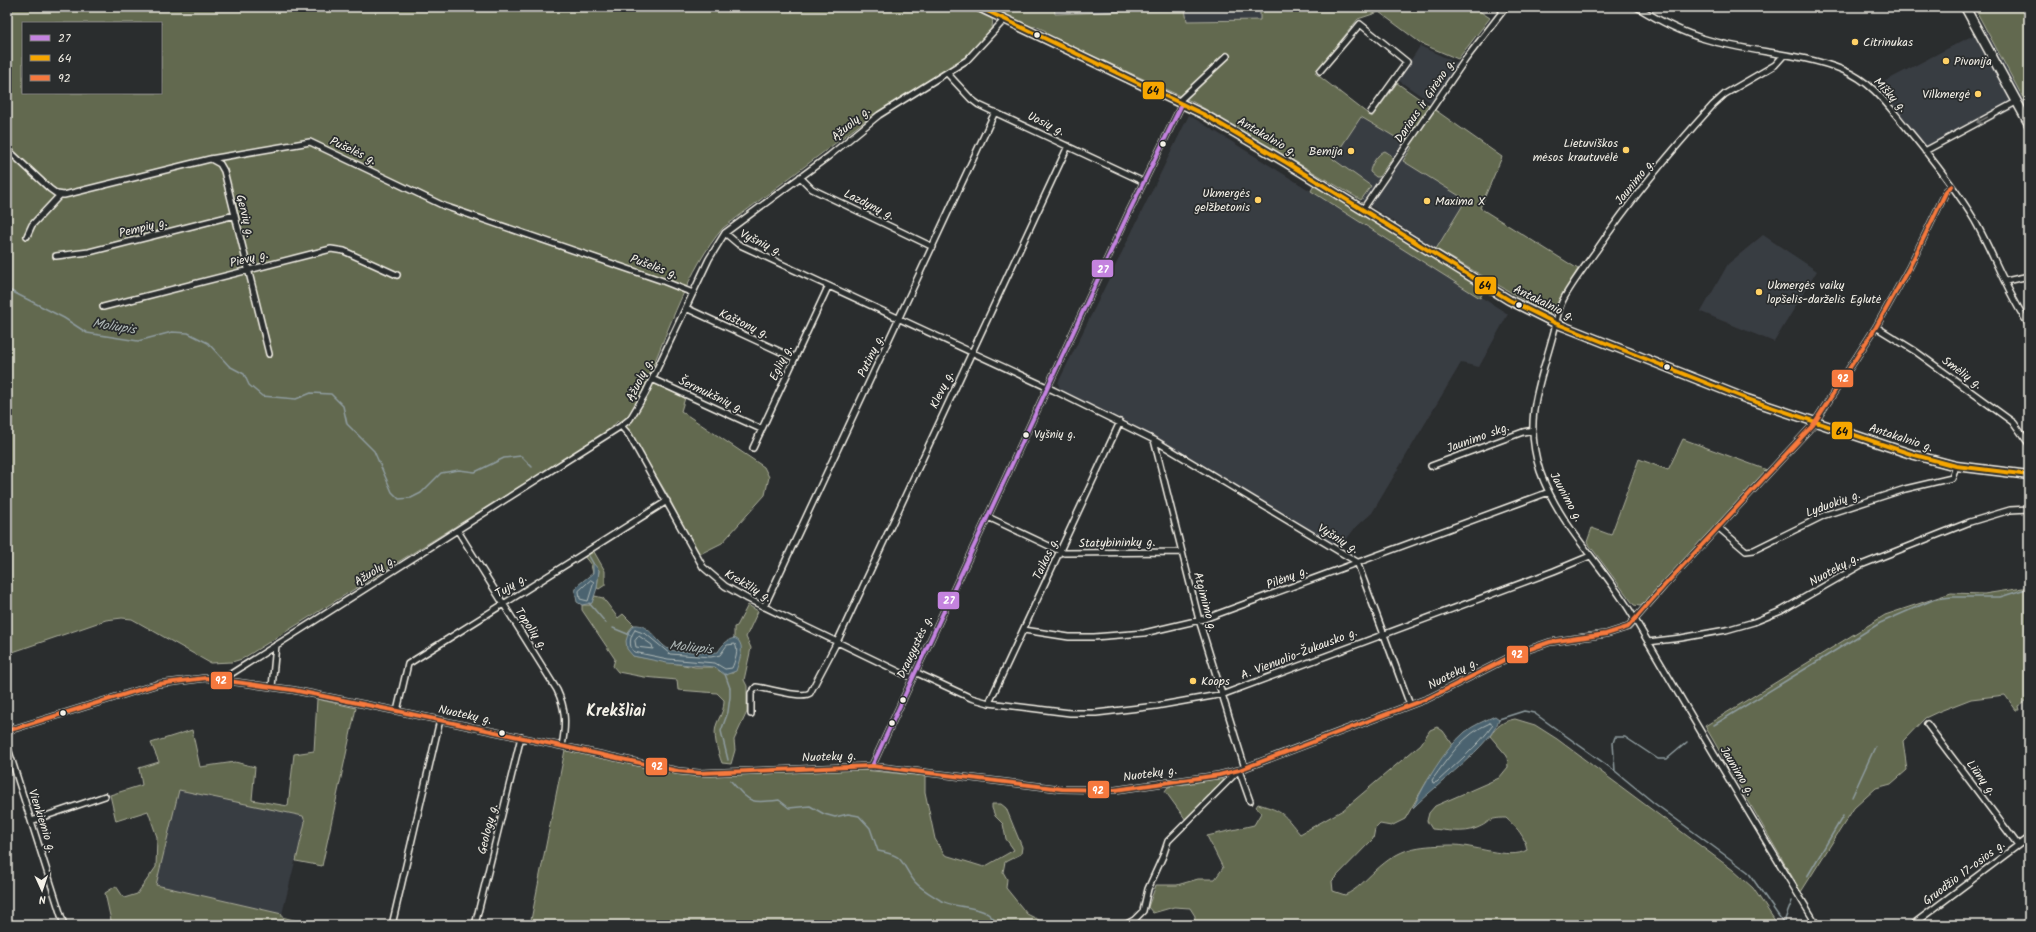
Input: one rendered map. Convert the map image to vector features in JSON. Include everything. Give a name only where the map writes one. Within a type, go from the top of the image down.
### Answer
[{"type":"main road","name":"Antakalnio g.","points":[[979,7],[1180,103],[1239,135],[1363,209],[1428,251],[1509,300],[1555,324],[1747,399],[1911,454],[1956,466],[2029,476]]},
{"type":"main road","points":[[1965,7],[2029,124]]},
{"type":"street","name":"Dariaus ir Girėno g.","points":[[1363,209],[1465,60],[1506,7]]},
{"type":"street","name":"Miškų g.","points":[[1637,7],[1672,27],[1705,39],[1828,65],[1843,70],[1861,79],[1883,98],[1952,186],[1975,222],[2021,313],[2029,325]]},
{"type":"street","name":"Ąžuolų g.","points":[[223,679],[621,426],[635,411],[715,249],[725,234],[879,115],[947,74],[975,53],[1005,19]]},
{"type":"street","points":[[1320,71],[1360,24],[1407,62],[1371,112]]},
{"type":"street","name":"Jaunimo g.","points":[[1784,55],[1775,65],[1725,94],[1697,123],[1645,183],[1570,287],[1557,313],[1538,385],[1533,430],[1540,470],[1549,492],[1590,556],[1635,620],[1817,925]]},
{"type":"street","points":[[1180,103],[1227,56]]},
{"type":"street","name":"Uosių g.","points":[[947,74],[971,99],[995,112],[1144,182]]},
{"type":"street","points":[[1925,151],[2016,102]]},
{"type":"street","name":"Draugystės g.","points":[[872,766],[1180,103]]},
{"type":"street","name":"Putinų g.","points":[[764,607],[900,319],[995,112]]},
{"type":"street","name":"Pušelės g.","points":[[60,195],[210,159],[310,142],[444,206],[663,281],[693,293]]},
{"type":"street","name":"Klevų g.","points":[[751,714],[751,693],[756,688],[766,688],[804,696],[810,693],[836,642],[1068,146]]},
{"type":"street","points":[[7,150],[50,189],[60,195],[32,225],[27,236]]},
{"type":"street","name":"Gervių g.","points":[[210,159],[216,160],[224,171],[269,354]]},
{"type":"street","name":"Lazdynų g.","points":[[800,177],[812,188],[933,247]]},
{"type":"street","name":"Nuotekų g.","points":[[7,731],[158,684],[194,678],[223,679],[272,687],[397,711],[678,771],[699,773],[872,766],[1062,789],[1115,790],[1219,775],[1242,769],[1430,698],[1506,659],[1527,650],[1550,642],[1582,639],[1619,631],[1628,627],[1816,421],[1876,327],[1909,268],[1947,190],[1952,186]]},
{"type":"street","name":"Pempių g.","points":[[56,256],[89,252],[234,215]]},
{"type":"street","name":"Vyšnių g.","points":[[725,234],[738,244],[828,287],[1120,422],[1154,440],[1358,562],[1410,705]]},
{"type":"street","name":"Pievų g.","points":[[103,307],[247,269],[337,249],[397,275]]},
{"type":"street","points":[[2006,281],[2029,276]]},
{"type":"street","name":"Eglių g.","points":[[752,448],[828,287]]},
{"type":"street","name":"Kaštonų g.","points":[[686,308],[794,358]]},
{"type":"street","name":"Smėlių g.","points":[[1876,327],[1915,352],[2014,423],[2029,444]]},
{"type":"street","name":"Šermukšnių g.","points":[[652,379],[761,430]]},
{"type":"street","name":"Taikos g.","points":[[989,703],[1120,422]]},
{"type":"street","name":"Krekšlių g.","points":[[621,426],[629,435],[703,567],[726,586],[764,607],[836,642],[914,675]]},
{"type":"street","name":"Jaunimo skg.","points":[[1431,466],[1523,432],[1533,430]]},
{"type":"street","name":"Atgimimo g.","points":[[1154,440],[1199,620],[1250,801]]},
{"type":"street","name":"Lyduokių g.","points":[[1719,528],[1746,551],[1754,550],[1825,515],[1911,487],[1952,478],[1956,466]]},
{"type":"street","name":"Pilėnų g.","points":[[1024,630],[1069,637],[1094,637],[1144,633],[1199,620],[1549,492]]},
{"type":"street","name":"Tujų g.","points":[[397,711],[408,664],[667,501]]},
{"type":"street","name":"Nuotekų g.","points":[[1648,642],[1696,636],[1754,622],[1781,611],[1861,566],[1970,522],[2010,510],[2029,510]]},
{"type":"street","name":"Statybininkų g.","points":[[988,517],[1060,552],[1075,554],[1181,552]]},
{"type":"street","name":"Topolių g.","points":[[458,531],[502,604],[544,667],[562,701],[565,725],[562,746]]},
{"type":"street","name":"A. Vienuolio-Žukausko g.","points":[[914,675],[971,698],[989,703],[1070,713],[1096,713],[1156,706],[1221,695],[1383,633],[1554,571],[1590,556]]},
{"type":"street","points":[[272,687],[276,645]]},
{"type":"street","points":[[392,925],[440,720]]},
{"type":"street","name":"Liūnų g.","points":[[1928,724],[2018,845]]},
{"type":"street","name":"Geologų g.","points":[[475,925],[521,737]]},
{"type":"street","name":"Vienkiemio g.","points":[[7,745],[64,925]]},
{"type":"street","points":[[1125,925],[1134,920],[1143,911],[1148,889],[1168,841],[1242,769]]},
{"type":"street","points":[[31,821],[105,796]]},
{"type":"street","name":"Gruodžio 17-osios g.","points":[[1912,925],[2029,837]]},
{"type":"shaded area","points":[[1054,7],[1260,7],[1260,20],[1186,21],[1185,9],[1054,14]]},
{"type":"shaded area","points":[[1985,29],[2026,103],[1930,151],[1876,86]]},
{"type":"shaded area","points":[[1420,46],[1459,64],[1433,104],[1398,80]]},
{"type":"shaded area","points":[[1189,115],[1508,314],[1479,367],[1461,363],[1372,513],[1355,528],[1339,549],[1204,465],[1127,422],[1060,390],[1058,383]]},
{"type":"shaded area","points":[[1360,117],[1412,147],[1404,161],[1466,200],[1436,249],[1361,200],[1371,186],[1333,159]]},
{"type":"shaded area","name":"Ukmergės vaikų lopšelis-darželis Eglutė","points":[[1763,235],[1817,271],[1774,342],[1701,312],[1728,264]]},
{"type":"shaded area","points":[[179,790],[303,816],[305,822],[282,914],[156,885]]},
{"type":"green space","points":[[7,7],[967,7],[992,19],[993,24],[987,35],[963,59],[874,114],[723,228],[699,262],[689,281],[647,380],[685,398],[681,411],[764,467],[769,477],[765,495],[722,543],[698,555],[667,494],[629,431],[618,421],[604,434],[242,659],[232,662],[210,663],[132,619],[122,618],[106,620],[7,654]]},
{"type":"green space","points":[[989,7],[1054,7],[1055,14],[1185,9],[1187,21],[1260,20],[1260,7],[1473,7],[1490,18],[1458,59],[1422,44],[1379,12],[1358,19],[1315,73],[1372,117],[1397,83],[1502,157],[1480,208],[1578,269],[1555,310],[1548,314],[1436,249],[1466,200],[1403,161],[1412,147],[1361,117],[1333,159],[1371,186],[1361,200],[1193,102],[1046,34],[1046,31],[1035,26],[1033,27]]},
{"type":"green space","points":[[1974,7],[2029,7],[2029,109]]},
{"type":"green space","points":[[1385,151],[1391,155],[1392,158],[1379,177],[1376,177],[1370,172],[1371,166],[1377,157]]},
{"type":"green space","points":[[1314,185],[1484,290],[1480,298],[1311,191]]},
{"type":"green space","points":[[1683,439],[1767,470],[1645,603],[1640,606],[1634,605],[1587,542],[1592,528],[1611,535],[1639,459],[1668,470]]},
{"type":"green space","points":[[593,550],[605,571],[605,585],[599,589],[597,588],[599,570],[594,569],[593,573],[591,565],[584,556]]},
{"type":"green space","points":[[2029,587],[2029,699],[2018,706],[2019,710],[2016,710],[2005,695],[1971,699],[1925,718],[1903,741],[1907,770],[1891,784],[1876,788],[1854,808],[1801,892],[1705,726],[1885,615],[1951,593],[1984,594]]},
{"type":"green space","points":[[595,596],[603,598],[618,618],[623,614],[634,625],[629,631],[633,656],[695,667],[715,667],[721,672],[725,673],[733,673],[738,641],[734,639],[734,627],[737,626],[748,605],[758,611],[746,637],[751,648],[744,680],[747,686],[747,712],[734,740],[735,750],[731,764],[722,763],[715,737],[716,727],[723,709],[724,700],[717,693],[678,690],[677,680],[644,677],[618,672],[613,666],[615,659],[582,610],[582,605],[590,605]]},
{"type":"green space","points":[[317,699],[356,708],[322,866],[296,861],[305,822],[303,816],[179,790],[156,885],[282,914],[282,917],[313,925],[112,925],[105,893],[116,886],[124,898],[137,894],[156,867],[157,837],[148,811],[116,821],[110,795],[142,785],[139,768],[159,762],[151,743],[192,730],[200,767],[235,762],[255,767],[252,800],[288,806],[294,754],[314,751]]},
{"type":"green space","points":[[1515,719],[1535,725],[1557,739],[1733,870],[1753,888],[1778,925],[1194,925],[1195,916],[1190,908],[1174,907],[1153,913],[1148,907],[1156,885],[1177,885],[1198,879],[1215,879],[1223,868],[1207,836],[1254,825],[1261,813],[1256,807],[1258,804],[1274,809],[1283,814],[1300,834],[1343,810],[1421,744],[1430,730],[1437,727],[1443,731],[1453,745],[1427,781],[1405,819],[1391,826],[1380,824],[1375,829],[1373,839],[1332,881],[1333,891],[1345,895],[1350,893],[1384,863],[1401,852],[1418,847],[1459,845],[1511,854],[1527,850],[1520,832],[1506,818],[1492,820],[1482,826],[1466,831],[1432,829],[1427,821],[1429,813],[1435,806],[1499,778],[1508,767],[1507,756],[1490,736],[1501,724]]},
{"type":"green space","points":[[565,750],[689,775],[852,769],[925,776],[925,792],[935,839],[945,855],[984,867],[1014,850],[1006,839],[1003,824],[995,816],[992,804],[1001,804],[1006,808],[1022,847],[1021,854],[1005,862],[1003,872],[1007,879],[1006,888],[1027,914],[1041,921],[1042,925],[530,925]]},
{"type":"green space","points":[[1224,779],[1224,782],[1186,820],[1165,791],[1168,787]]},
{"type":"water","points":[[593,563],[599,570],[597,588],[592,603],[582,605],[577,602],[575,591],[578,585],[593,573]]},
{"type":"water","points":[[634,625],[640,625],[645,628],[666,648],[674,651],[718,652],[722,646],[734,638],[740,643],[741,646],[736,671],[725,675],[715,667],[667,663],[633,656],[627,649],[626,641],[629,631]]},
{"type":"water","points":[[1495,716],[1499,719],[1486,740],[1474,753],[1413,808],[1435,768],[1449,748],[1472,727]]},
{"type":"waterway","name":"Moliupis","points":[[7,289],[64,318],[87,333],[138,341],[172,332],[188,333],[208,343],[229,366],[244,374],[249,385],[262,396],[296,399],[311,393],[331,394],[343,406],[347,424],[374,451],[392,492],[399,499],[411,498],[421,493],[441,473],[459,470],[475,472],[504,458],[521,456],[532,467]]},
{"type":"waterway","name":"Moliupis","points":[[589,556],[593,563]]},
{"type":"waterway","points":[[1714,725],[1880,623],[1935,599],[1952,597],[2000,597],[2029,588]]},
{"type":"waterway","name":"Moliupis","points":[[589,603],[606,623]]},
{"type":"waterway","name":"Moliupis","points":[[613,628],[630,635]]},
{"type":"waterway","name":"Moliupis","points":[[725,674],[730,688],[730,697],[728,712],[721,731],[728,760]]},
{"type":"waterway","points":[[1499,719],[1524,711],[1534,713],[1615,771],[1654,803],[1748,872],[1785,925]]},
{"type":"waterway","points":[[1615,771],[1613,743],[1615,737],[1625,737],[1658,759],[1667,759],[1687,742]]},
{"type":"waterway","points":[[1852,797],[1875,747]]},
{"type":"waterway","name":"Moliupis","points":[[730,780],[750,800],[761,802],[779,800],[789,808],[810,806],[824,814],[835,817],[848,814],[859,816],[870,828],[878,851],[894,855],[898,858],[920,887],[946,903],[980,910],[987,913],[996,925]]},
{"type":"waterway","points":[[1807,877],[1843,816]]},
{"type":"waterway","points":[[1784,922],[1792,901]]},
{"type":"transit line","name":"64","points":[[979,7],[1203,114],[1287,163],[1509,300],[1555,323],[1747,399],[1911,454],[1956,466],[2029,475]]},
{"type":"transit line","name":"27","points":[[872,766],[1129,212],[1182,104]]},
{"type":"transit line","name":"92","points":[[7,731],[158,684],[206,678],[293,690],[678,771],[699,773],[872,766],[1062,789],[1115,790],[1219,775],[1239,770],[1429,698],[1527,650],[1550,642],[1606,634],[1628,627],[1813,425],[1876,327],[1909,268],[1947,190],[1952,186]]},
{"type":"place","name":"Citrinukas","points":[[1855,42]]},
{"type":"place","name":"Pivonija","points":[[1946,61]]},
{"type":"place","name":"Vilkmergė","points":[[1978,94]]},
{"type":"place","name":"Lietuviškos mėsos krautuvėlė","points":[[1626,150]]},
{"type":"place","name":"Bemija","points":[[1351,151]]},
{"type":"place","name":"Ukmergės gelžbetonis","points":[[1258,200]]},
{"type":"place","name":"Maxima X","points":[[1427,201]]},
{"type":"place","name":"Ukmergės vaikų lopšelis-darželis Eglutė","points":[[1759,292]]},
{"type":"place","name":"Vyšnių g.","points":[[1026,435]]},
{"type":"place","name":"Koops","points":[[1193,681]]},
{"type":"district","name":"Krekšliai","points":[[616,711]]}]
